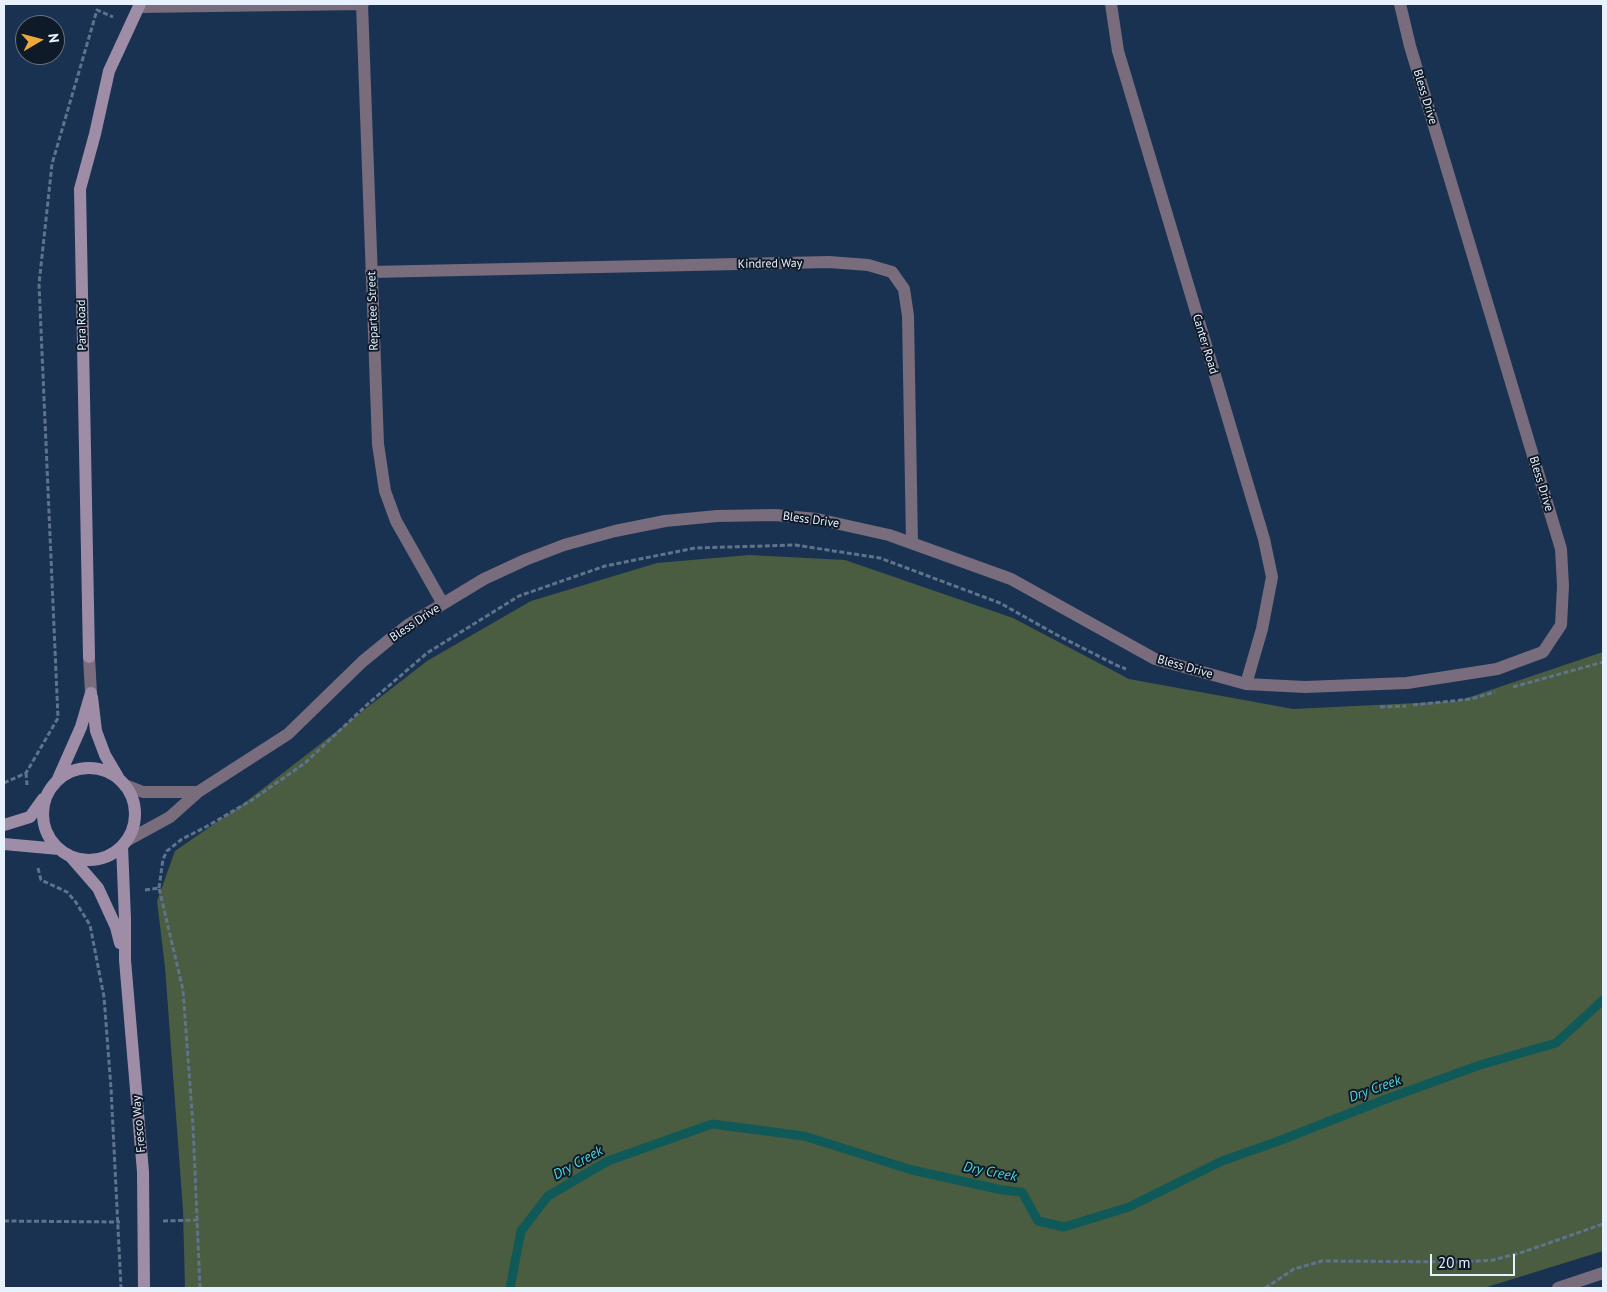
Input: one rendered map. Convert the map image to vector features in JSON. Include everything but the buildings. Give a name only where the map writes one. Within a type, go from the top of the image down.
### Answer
[{"type":"street","points":[[140,5],[363,4]]},
{"type":"street","name":"Repartee Street","points":[[363,4],[378,444],[385,491],[396,521],[443,604]]},
{"type":"street","name":"Canter Road","points":[[1111,4],[1118,52],[1264,539],[1272,577],[1262,629],[1246,684]]},
{"type":"street","name":"Bless Drive","points":[[125,843],[170,816],[198,792],[288,734],[362,662],[390,638],[484,579],[564,545],[615,531],[665,521],[717,516],[792,516],[817,519],[889,535],[1011,579],[1155,659],[1246,684],[1305,687],[1407,683],[1497,669],[1543,652],[1560,625],[1561,549],[1412,56],[1400,4]]},
{"type":"street","name":"Para Road","points":[[91,692],[80,190],[109,71],[140,5]]},
{"type":"street","name":"Kindred Way","points":[[371,272],[829,262],[868,265],[892,272],[904,289],[908,316],[912,543]]},
{"type":"street","points":[[4,825],[30,817],[58,779],[81,727],[91,692]]},
{"type":"street","points":[[48,792],[43,809],[44,826],[52,841],[59,849],[71,857],[84,860],[98,860],[111,855],[125,843],[134,826],[135,812],[132,797],[105,755],[96,730],[91,692]]},
{"type":"street","points":[[58,779],[77,769],[88,767],[109,772],[143,792],[198,792]]},
{"type":"street","name":"Fresco Way","points":[[125,843],[125,960],[143,1172],[144,1288]]},
{"type":"street","points":[[4,844],[59,849]]},
{"type":"street","name":"Fresco Way","points":[[71,857],[98,888],[116,927],[125,960]]},
{"type":"street","points":[[1558,1288],[1603,1273]]},
{"type":"path","points":[[4,783],[26,773],[58,718],[39,284],[52,164],[96,10],[131,24]]},
{"type":"path","points":[[200,1288],[193,1126],[183,990],[159,888],[162,865],[168,851],[182,839],[252,800],[304,763],[427,653],[520,596],[605,566],[695,548],[795,545],[880,558],[1000,603],[1116,665],[1134,671]]},
{"type":"path","points":[[1509,689],[1603,662]]},
{"type":"path","points":[[1372,707],[1401,707],[1471,699],[1500,691]]},
{"type":"path","points":[[40,880],[67,892],[90,925],[104,997],[121,1288]]},
{"type":"path","points":[[124,894],[159,888]]},
{"type":"path","points":[[75,901],[102,897]]},
{"type":"path","points":[[4,1222],[118,1221],[131,1224],[144,1221],[198,1220]]},
{"type":"path","points":[[1265,1288],[1294,1269],[1322,1262],[1463,1262],[1493,1260],[1523,1252],[1603,1224]]},
{"type":"green space","points":[[749,555],[845,560],[1013,618],[1129,679],[1293,709],[1458,701],[1603,652],[1603,1251],[1484,1288],[185,1288],[183,1210],[165,967],[157,901],[175,851],[243,804],[427,661],[531,601],[657,563]]},
{"type":"waterway","name":"Dry Creek","points":[[510,1288],[521,1231],[548,1196],[608,1161],[712,1124],[804,1136],[912,1170],[1002,1190],[1022,1192],[1038,1221],[1064,1227],[1129,1207],[1222,1161],[1386,1099],[1480,1065],[1556,1043],[1603,1000]]}]
